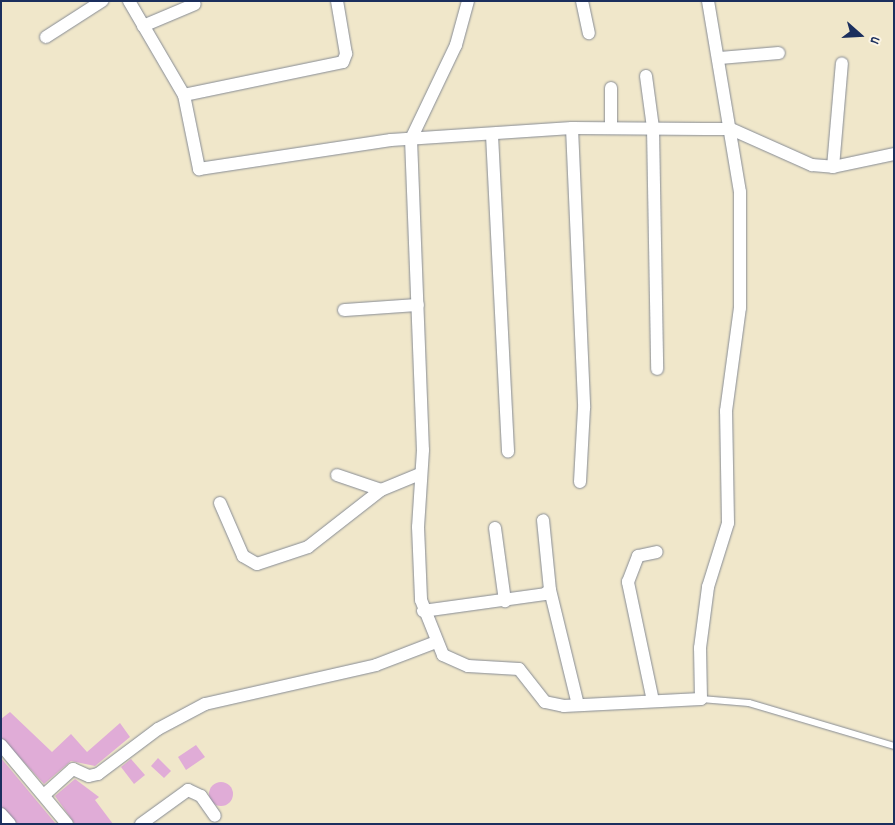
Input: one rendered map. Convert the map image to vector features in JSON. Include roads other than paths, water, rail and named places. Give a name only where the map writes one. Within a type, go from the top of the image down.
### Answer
[{"type":"street","points":[[46,37],[102,1]]},
{"type":"street","points":[[129,1],[184,95],[199,169],[411,139],[492,135],[572,128],[731,128],[790,159],[833,167],[894,154]]},
{"type":"street","points":[[184,95],[343,62],[346,54],[337,1]]},
{"type":"street","points":[[468,1],[456,45],[411,139],[418,306],[420,474],[418,527],[423,611],[443,655],[458,663],[511,666],[524,674],[546,702],[578,705],[701,699],[700,648],[708,587],[728,524],[726,411],[740,308],[740,192],[720,58],[708,1]]},
{"type":"street","points":[[582,1],[589,33]]},
{"type":"street","points":[[144,26],[195,4]]},
{"type":"street","points":[[720,58],[779,53]]},
{"type":"street","points":[[833,167],[842,63]]},
{"type":"street","points":[[646,76],[653,128],[657,369]]},
{"type":"street","points":[[611,88],[611,128]]},
{"type":"street","points":[[572,128],[584,408],[580,482]]},
{"type":"street","points":[[492,135],[508,452]]},
{"type":"street","points":[[344,310],[418,306]]},
{"type":"street","points":[[220,503],[243,556],[258,564],[308,547],[381,490],[420,474]]},
{"type":"street","points":[[337,475],[381,490]]},
{"type":"street","points":[[543,520],[550,590],[578,705]]},
{"type":"street","points":[[495,528],[505,601]]},
{"type":"street","points":[[653,701],[628,582],[638,556],[657,552]]},
{"type":"street","points":[[423,611],[505,601],[550,590]]},
{"type":"street","points":[[44,795],[73,769],[98,774],[158,729],[211,702],[376,665],[436,642]]},
{"type":"street","points":[[1,745],[67,824]]},
{"type":"street","points":[[141,824],[188,790],[201,796],[215,816]]},
{"type":"street","points":[[1,814],[10,824]]},
{"type":"lane","points":[[701,699],[723,698],[775,710],[894,746]]}]
